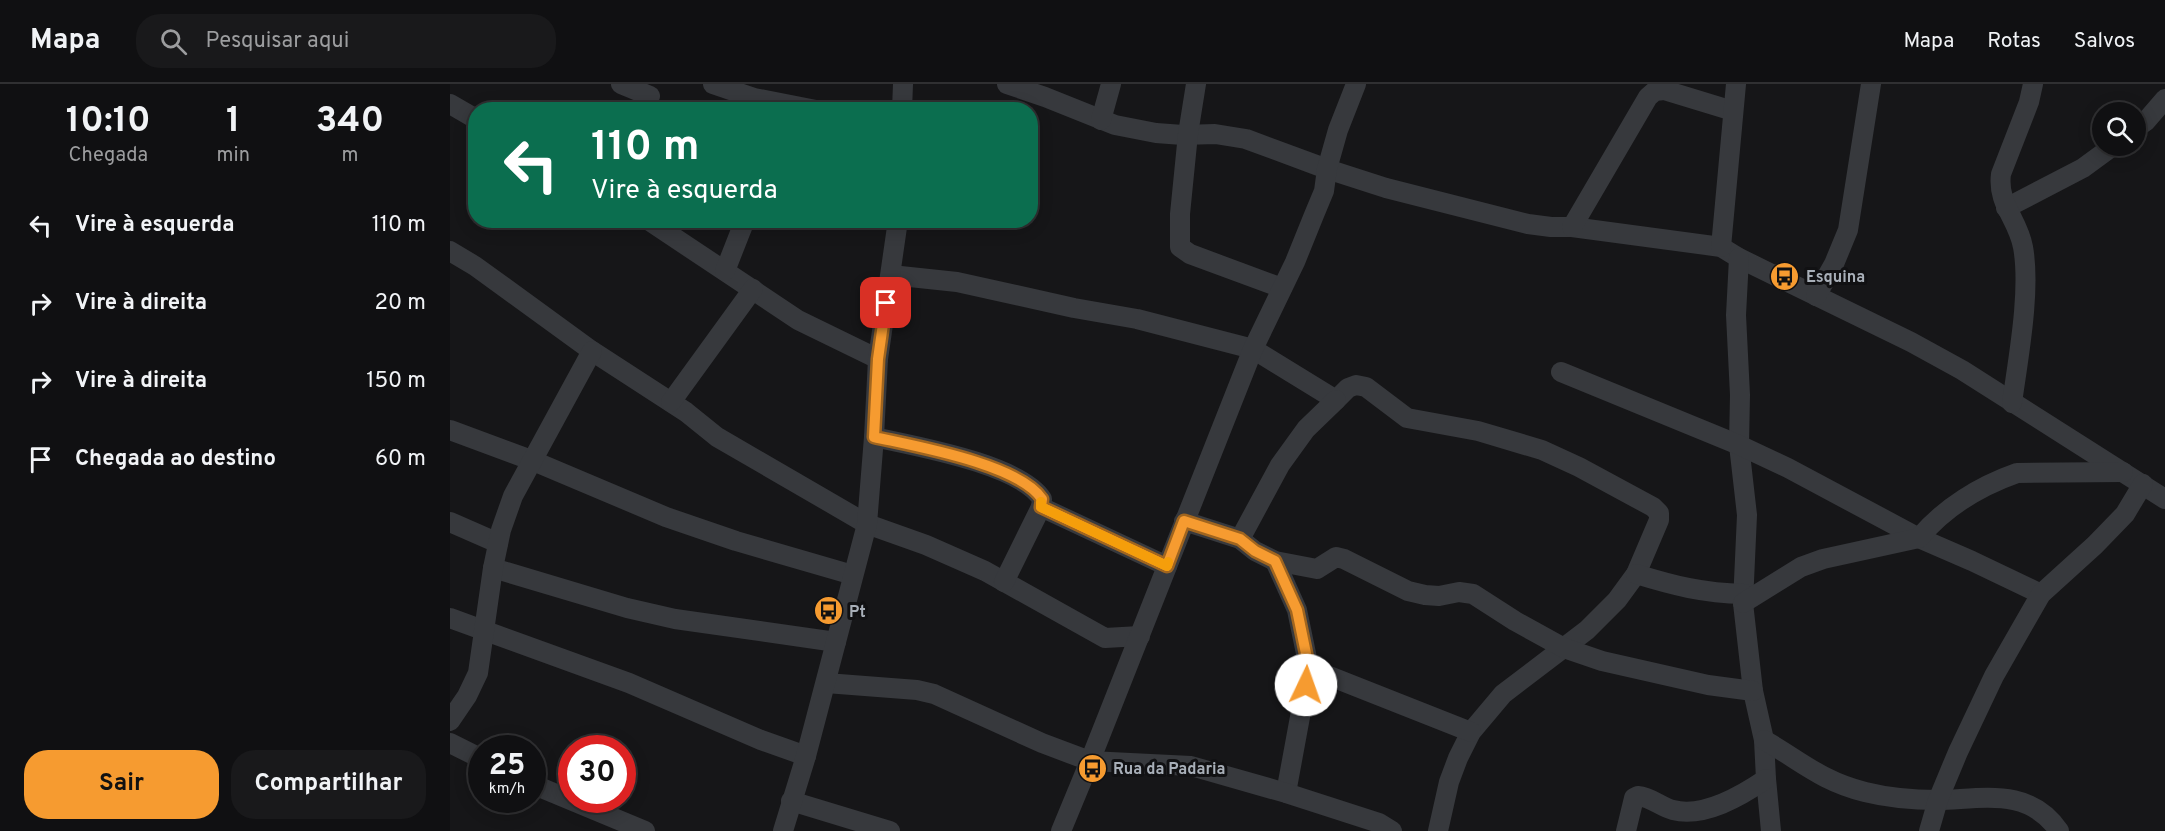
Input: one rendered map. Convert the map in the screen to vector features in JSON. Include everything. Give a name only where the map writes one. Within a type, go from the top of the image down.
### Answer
[{"type":"street","points":[[621,84],[650,96]]},
{"type":"street","points":[[713,84],[768,102]]},
{"type":"street","points":[[902,102],[903,84]]},
{"type":"street","points":[[1101,120],[1111,84]]},
{"type":"street","points":[[1196,84],[1188,134],[1180,214],[1180,247],[1190,254],[1282,288]]},
{"type":"street","points":[[1061,831],[1253,349],[1318,207],[1324,191],[1327,169],[1338,129],[1356,84]]},
{"type":"street","points":[[1721,247],[1736,84]]},
{"type":"street","points":[[1816,296],[1834,264],[1848,230],[1871,84]]},
{"type":"street","points":[[2012,403],[2023,314],[2025,263],[2019,233],[2001,195],[2001,174],[2029,102],[2032,84]]},
{"type":"street","points":[[1013,85],[1123,127],[1156,133],[1215,134],[1246,139],[1327,169],[1405,194],[1528,224],[1572,227],[1721,247],[1962,370],[2165,499]]},
{"type":"street","points":[[1572,227],[1648,97],[1655,91],[1664,90],[1733,111]]},
{"type":"street","points":[[2146,121],[2165,99]]},
{"type":"street","points":[[450,104],[468,114]]},
{"type":"street","points":[[2006,208],[2083,168],[2099,156]]},
{"type":"street","points":[[660,228],[798,320],[878,359]]},
{"type":"street","points":[[724,271],[742,228]]},
{"type":"street","points":[[783,831],[826,683],[867,524],[878,359],[897,228]]},
{"type":"street","points":[[450,251],[475,266],[592,351],[671,402],[717,437],[867,524],[926,545],[1004,582],[1106,638],[1140,636]]},
{"type":"street","points":[[1739,258],[1736,315],[1740,395],[1739,445],[1747,515],[1743,598],[1753,691],[1764,740],[1771,831]]},
{"type":"street","points":[[891,275],[957,282],[1074,308],[1137,319],[1253,349],[1336,400]]},
{"type":"street","points":[[671,402],[753,289]]},
{"type":"street","points":[[450,721],[467,696],[478,673],[486,630],[493,568],[498,543],[513,496],[592,351]]},
{"type":"street","points":[[1560,372],[1739,445],[1788,468],[1918,538],[2040,594]]},
{"type":"street","points":[[1240,539],[1280,465],[1306,429],[1348,388],[1356,385],[1366,387],[1407,418],[1478,431],[1542,450],[1579,466],[1653,507],[1659,513],[1659,520],[1636,574],[1617,600],[1587,630],[1544,660],[1503,694],[1471,732],[1449,782],[1438,831]]},
{"type":"street","points":[[450,430],[531,460],[666,518],[853,575]]},
{"type":"street","points":[[874,437],[965,457],[1014,478],[1038,492],[1042,499],[1041,507],[1004,582]]},
{"type":"street","points":[[1636,574],[1685,589],[1743,598],[1801,567],[1822,559],[1918,538],[1960,500],[2002,478],[2017,473],[2123,472]]},
{"type":"street","points":[[1929,831],[1938,800],[1994,676],[2040,594],[2118,522],[2143,484]]},
{"type":"street","points":[[1041,507],[1167,566]]},
{"type":"street","points":[[1184,521],[1240,539],[1255,551],[1275,561],[1317,569],[1336,557],[1408,591],[1439,596],[1459,592],[1473,594],[1564,648],[1602,661],[1708,685],[1753,691]]},
{"type":"street","points":[[450,522],[498,543]]},
{"type":"street","points":[[1275,561],[1297,610],[1309,668],[1286,793]]},
{"type":"street","points":[[493,568],[675,620],[836,642]]},
{"type":"street","points":[[450,618],[629,683],[761,741],[806,756]]},
{"type":"street","points":[[1309,668],[1471,732]]},
{"type":"street","points":[[826,683],[917,690],[934,694],[1042,743],[1090,761],[1191,766],[1379,823],[1392,831]]},
{"type":"street","points":[[1764,740],[1816,774],[1847,787],[1901,799],[2014,799],[2042,812],[2059,831]]},
{"type":"street","points":[[450,743],[468,752]]},
{"type":"street","points":[[1626,831],[1634,798],[1638,796],[1683,813],[1694,812],[1748,791],[1766,779]]},
{"type":"street","points":[[546,790],[645,831]]},
{"type":"street","points":[[791,801],[890,831]]},
{"type":"slow traffic","points":[[1041,502],[1041,507],[1167,566],[1168,562]]},
{"type":"place","name":"Esquina","points":[[1785,276]]},
{"type":"place","name":"Pt","points":[[828,611]]},
{"type":"place","name":"Rua da Padaria","points":[[1092,768]]},
{"type":"route","points":[[886,303],[878,359],[874,437],[965,457],[1014,478],[1038,492],[1042,499],[1041,507],[1167,566],[1184,521],[1240,539],[1255,551],[1275,561],[1290,593],[1297,610],[1306,648],[1309,668],[1306,685]]}]
